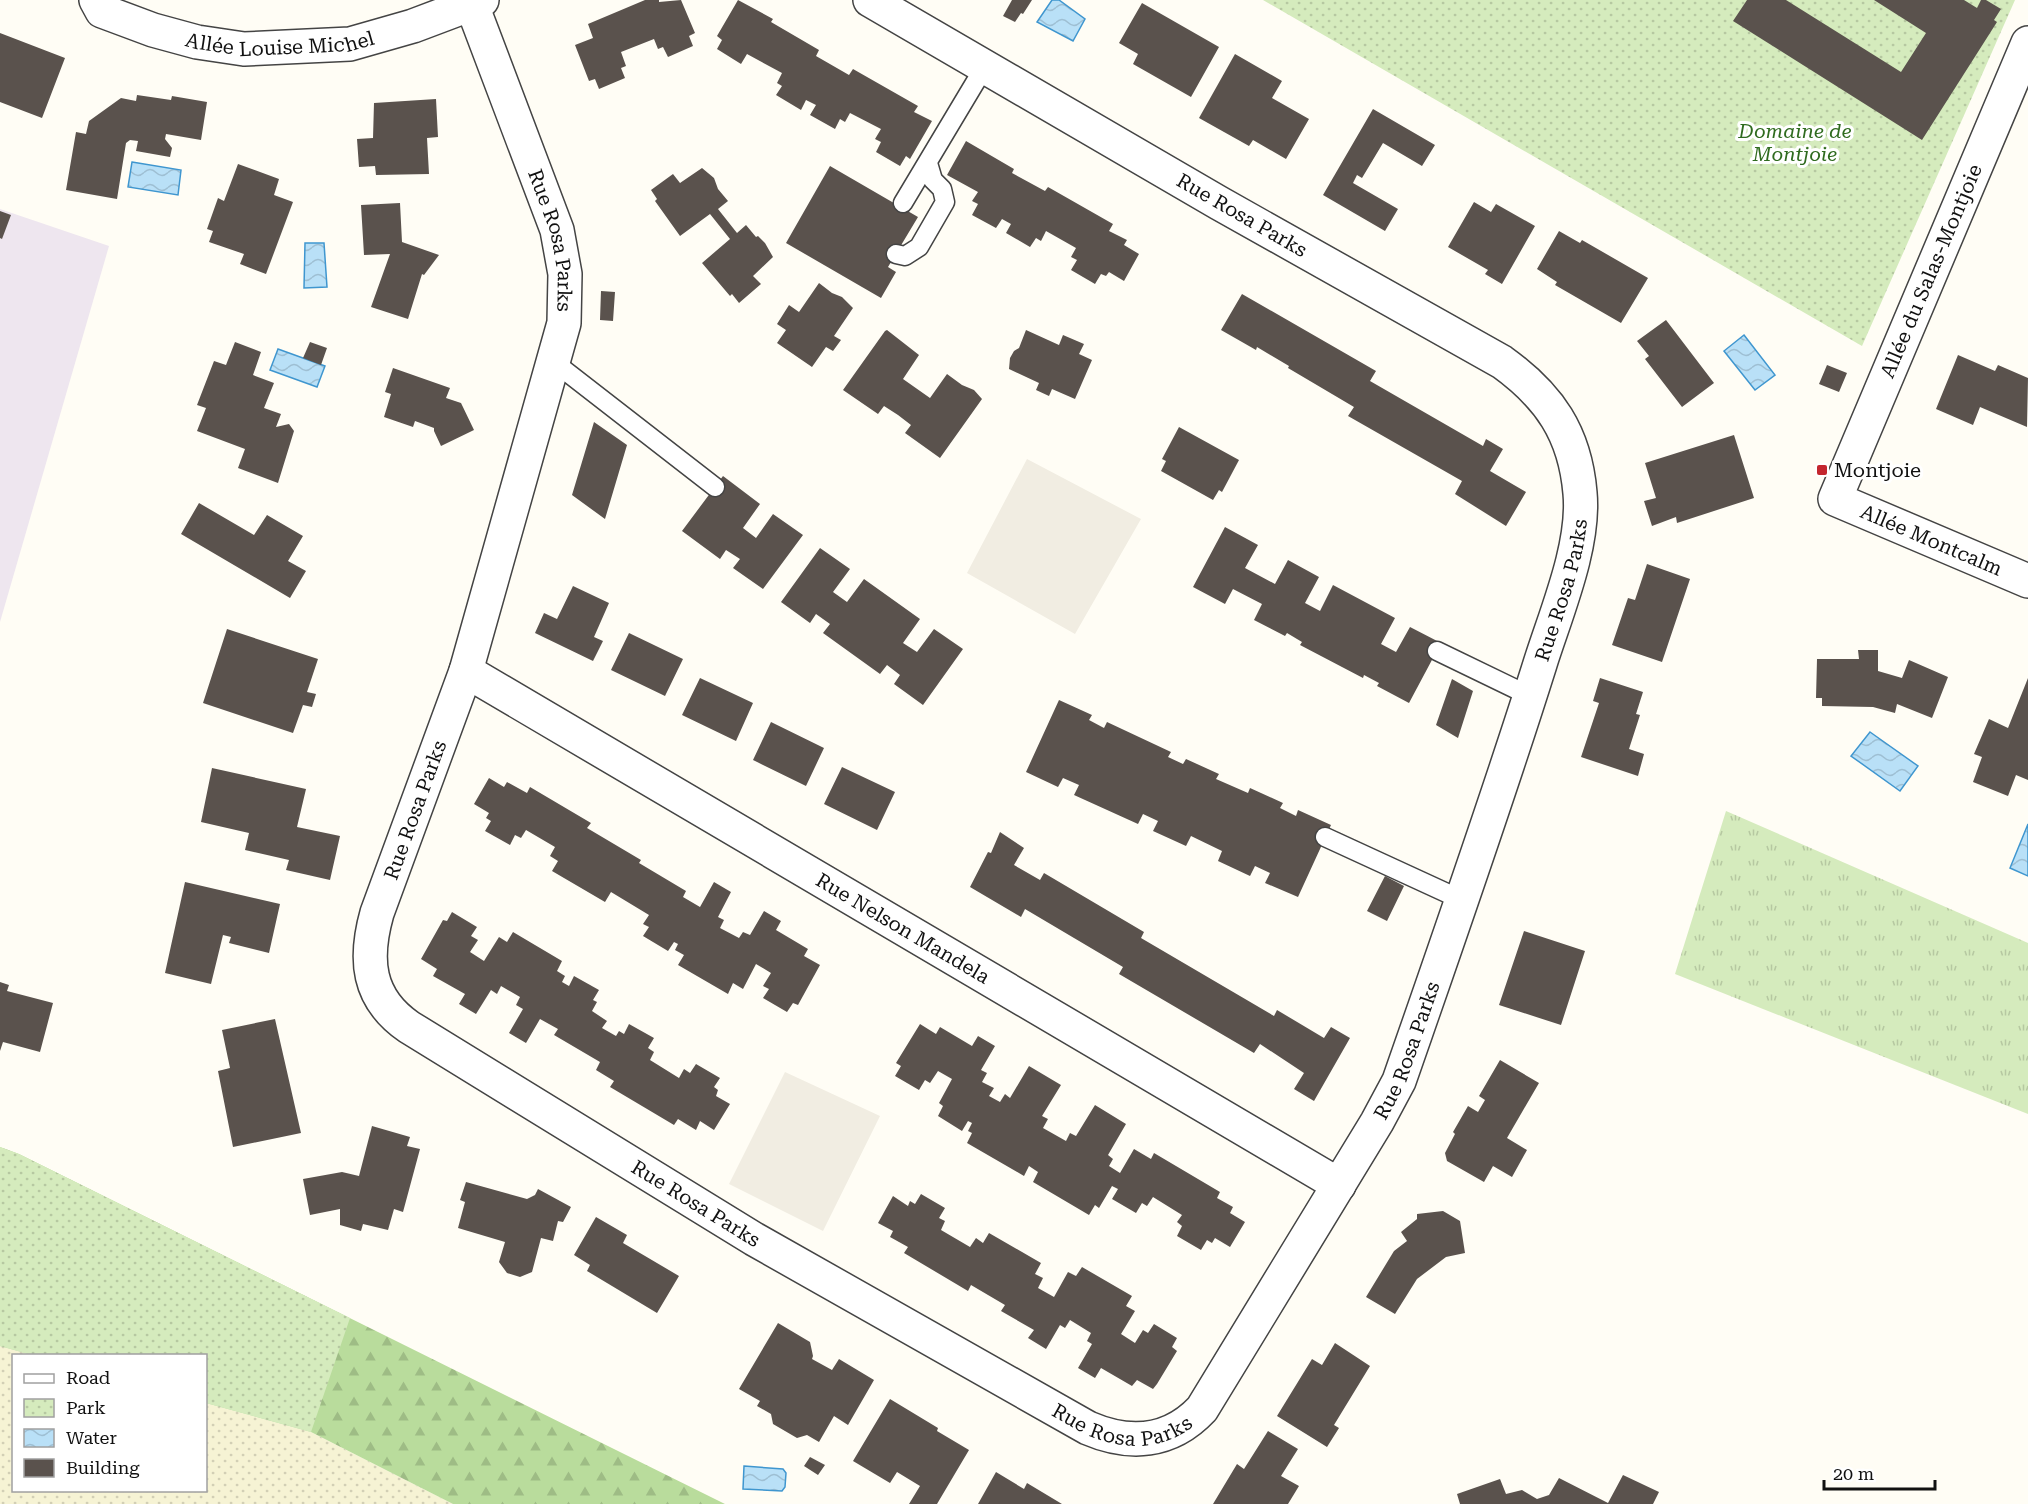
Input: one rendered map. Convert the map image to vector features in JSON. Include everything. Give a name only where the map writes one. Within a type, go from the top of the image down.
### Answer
[{"type":"street","name":"Allée Louise Michel","points":[[96,0],[102,11],[153,30],[197,42],[244,50],[350,44],[413,26],[475,2]]},
{"type":"street","name":"Rue Rosa Parks","points":[[475,2],[557,230],[565,274],[564,323],[466,671],[376,913],[369,944],[371,975],[376,990],[396,1019],[754,1239],[1088,1428],[1117,1439],[1151,1438],[1179,1429],[1202,1408],[1377,1122],[1398,1081],[1462,900],[1569,572],[1580,520],[1578,473],[1563,424],[1546,400],[1525,378],[1502,362],[1219,203],[870,0]]},
{"type":"street","name":"Allée du Salas-Montjoie","points":[[1834,499],[2028,43]]},
{"type":"street","name":"Allée Montcalm","points":[[1834,499],[2028,581]]},
{"type":"street","name":"Rue Nelson Mandela","points":[[466,671],[1339,1185]]},
{"type":"lane","points":[[903,203],[985,66]]},
{"type":"lane","points":[[896,254],[905,256],[919,247],[945,202],[942,189],[933,180],[928,163]]},
{"type":"lane","points":[[554,362],[715,487]]},
{"type":"lane","points":[[1437,651],[1530,696]]},
{"type":"lane","points":[[1325,837],[1462,900]]},
{"type":"shaded area","points":[[0,209],[109,246],[0,622]]},
{"type":"shaded area","points":[[1027,459],[1141,519],[1075,634],[967,573]]},
{"type":"shaded area","points":[[785,1072],[880,1116],[823,1231],[729,1184]]},
{"type":"shaded area","points":[[0,1346],[28,1354],[12,1354],[12,1492],[207,1492],[207,1403],[311,1432],[453,1504],[0,1504]]},
{"type":"green space","name":"Domaine de Montjoie","points":[[1263,0],[2015,0],[1862,346]]},
{"type":"green space","points":[[1726,811],[2028,943],[2028,1114],[1675,974]]},
{"type":"green space","points":[[0,1147],[19,1154],[725,1504],[453,1504],[311,1432],[207,1403],[207,1354],[28,1354],[0,1346]]},
{"type":"green space","points":[[0,1147],[19,1154],[350,1318],[311,1432],[207,1403],[207,1354],[28,1354],[0,1346]]},
{"type":"water","points":[[1052,0],[1059,0],[1085,19],[1073,41],[1037,22]]},
{"type":"water","points":[[132,162],[181,170],[178,195],[128,187]]},
{"type":"water","points":[[305,243],[324,243],[327,287],[304,288]]},
{"type":"water","points":[[1744,335],[1775,375],[1755,390],[1724,351]]},
{"type":"water","points":[[278,349],[325,366],[317,387],[270,370]]},
{"type":"water","points":[[1870,732],[1918,766],[1900,791],[1851,756]]},
{"type":"water","points":[[2028,824],[2028,876],[2010,868]]},
{"type":"water","points":[[744,1466],[783,1469],[786,1473],[785,1487],[782,1491],[743,1489]]},
{"type":"building","points":[[645,0],[659,0],[659,2],[681,0],[695,33],[689,36],[693,46],[668,57],[663,47],[658,49],[654,39],[621,52],[626,66],[621,68],[625,78],[599,89],[595,79],[589,81],[575,45],[593,38],[588,24]]},
{"type":"building","points":[[738,0],[773,19],[771,22],[819,50],[816,56],[849,75],[853,69],[918,106],[914,112],[932,121],[910,159],[906,156],[900,166],[876,152],[881,142],[875,139],[881,129],[850,113],[845,122],[840,119],[835,129],[810,115],[816,105],[806,100],[801,110],[776,95],[782,86],[777,83],[782,73],[747,54],[741,64],[717,49],[722,40],[717,36]]},
{"type":"building","points":[[1012,0],[1032,0],[1015,22],[1003,16]]},
{"type":"building","points":[[1747,0],[1786,0],[1901,72],[1926,33],[1874,0],[1964,0],[1977,8],[1981,0],[1986,0],[2001,9],[1994,20],[1997,22],[1922,140],[1733,21]]},
{"type":"building","points":[[1142,3],[1219,47],[1191,97],[1133,64],[1138,54],[1119,43]]},
{"type":"building","points":[[0,33],[65,58],[42,118],[0,102]]},
{"type":"building","points":[[1235,54],[1282,81],[1272,98],[1309,119],[1286,159],[1253,140],[1249,146],[1199,118]]},
{"type":"building","points":[[137,95],[171,100],[172,96],[207,102],[201,140],[166,134],[165,139],[172,148],[170,157],[136,151],[138,141],[130,140],[126,143],[117,199],[66,190],[76,132],[86,134],[89,121],[121,98],[136,101]]},
{"type":"building","points":[[436,99],[438,137],[427,138],[429,174],[376,175],[375,166],[359,167],[357,139],[373,138],[374,103]]},
{"type":"building","points":[[1373,109],[1435,145],[1422,166],[1383,143],[1362,178],[1357,175],[1353,183],[1398,209],[1385,231],[1323,195]]},
{"type":"building","points":[[966,141],[1014,169],[1012,173],[1045,191],[1048,187],[1113,224],[1109,231],[1127,240],[1124,245],[1139,254],[1124,281],[1109,272],[1106,276],[1101,274],[1095,284],[1071,270],[1077,260],[1071,257],[1076,248],[1046,231],[1041,241],[1036,238],[1030,247],[1006,233],[1011,224],[1002,219],[996,228],[972,215],[978,204],[972,201],[978,192],[947,175]]},
{"type":"building","points":[[238,164],[279,179],[274,195],[293,202],[266,274],[240,264],[244,254],[209,242],[213,231],[207,229],[218,198],[224,201]]},
{"type":"building","points":[[830,166],[918,217],[888,267],[896,272],[881,298],[786,243]]},
{"type":"building","points":[[702,168],[714,178],[718,189],[728,201],[718,209],[737,233],[746,225],[756,237],[758,236],[765,243],[773,257],[753,276],[761,284],[739,303],[732,294],[730,296],[702,263],[730,239],[710,214],[680,236],[655,201],[657,199],[651,190],[673,174],[680,183]]},
{"type":"building","points":[[1474,202],[1491,212],[1496,204],[1535,226],[1502,284],[1485,274],[1488,270],[1448,247]]},
{"type":"building","points":[[400,203],[402,242],[439,255],[424,275],[422,274],[408,319],[371,307],[390,254],[364,255],[361,205]]},
{"type":"building","points":[[0,211],[11,215],[2,239],[0,238]]},
{"type":"building","points":[[1559,231],[1580,243],[1582,240],[1648,278],[1621,323],[1555,285],[1557,282],[1537,269]]},
{"type":"building","points":[[819,283],[842,297],[853,308],[834,336],[841,340],[833,351],[826,347],[812,367],[777,343],[786,330],[777,324],[789,305],[799,312]]},
{"type":"building","points":[[601,291],[615,292],[613,321],[600,320]]},
{"type":"building","points":[[1242,294],[1376,371],[1370,381],[1483,446],[1486,439],[1503,449],[1490,471],[1526,492],[1506,526],[1455,494],[1462,481],[1348,416],[1354,407],[1288,368],[1289,366],[1257,347],[1256,350],[1221,330]]},
{"type":"building","points":[[1666,320],[1714,383],[1682,407],[1645,359],[1649,356],[1637,341]]},
{"type":"building","points":[[887,330],[919,355],[903,379],[930,398],[947,374],[962,385],[974,390],[982,399],[940,458],[905,433],[911,425],[898,415],[884,406],[878,414],[843,390]]},
{"type":"building","points":[[1026,330],[1059,345],[1063,335],[1084,344],[1079,354],[1092,360],[1075,399],[1052,389],[1049,396],[1036,390],[1039,383],[1009,369],[1010,358],[1019,348]]},
{"type":"building","points":[[235,342],[261,352],[253,375],[274,383],[264,408],[281,414],[276,427],[289,424],[294,431],[278,483],[238,468],[245,449],[197,431],[206,408],[197,405],[214,361],[226,365]]},
{"type":"building","points":[[310,342],[327,348],[321,365],[303,358]]},
{"type":"building","points":[[1958,355],[1995,371],[1998,365],[2028,378],[2027,427],[1980,407],[1973,425],[1936,409]]},
{"type":"building","points":[[1827,365],[1847,373],[1839,392],[1819,384]]},
{"type":"building","points":[[393,368],[450,388],[446,398],[461,403],[474,430],[441,446],[434,428],[415,421],[413,427],[384,417],[391,394],[385,392]]},
{"type":"building","points":[[594,422],[627,445],[605,519],[572,495]]},
{"type":"building","points":[[1179,427],[1239,460],[1222,492],[1219,490],[1213,500],[1161,471],[1166,461],[1162,459]]},
{"type":"building","points":[[1734,435],[1754,498],[1677,523],[1676,517],[1652,526],[1644,501],[1656,498],[1645,463]]},
{"type":"building","points":[[723,476],[760,504],[743,528],[756,538],[773,514],[803,535],[763,589],[733,568],[740,559],[726,550],[720,559],[682,531]]},
{"type":"building","points":[[199,503],[254,535],[267,515],[303,536],[288,561],[306,571],[290,598],[181,534]]},
{"type":"building","points":[[1225,527],[1258,545],[1245,568],[1275,584],[1288,560],[1319,577],[1305,603],[1320,611],[1333,585],[1395,618],[1381,644],[1396,652],[1410,627],[1441,643],[1409,703],[1377,686],[1379,683],[1364,675],[1363,678],[1300,645],[1302,642],[1287,633],[1285,636],[1254,620],[1262,604],[1233,589],[1225,604],[1193,587]]},
{"type":"building","points":[[820,548],[850,569],[833,592],[847,602],[864,579],[920,619],[903,643],[917,652],[934,629],[963,649],[923,705],[894,684],[900,675],[887,665],[880,674],[823,633],[830,624],[816,614],[810,623],[781,602]]},
{"type":"building","points":[[1647,564],[1690,579],[1662,662],[1612,645],[1628,598],[1635,600]]},
{"type":"building","points":[[573,586],[609,603],[594,637],[603,641],[593,661],[535,633],[544,613],[557,619]]},
{"type":"building","points":[[227,629],[318,659],[307,692],[316,694],[312,707],[303,705],[293,733],[203,703]]},
{"type":"building","points":[[629,633],[683,659],[665,696],[611,670]]},
{"type":"building","points":[[1858,650],[1878,650],[1878,671],[1902,678],[1909,660],[1948,677],[1932,718],[1897,704],[1895,713],[1873,707],[1822,706],[1822,698],[1816,698],[1817,659],[1859,659]]},
{"type":"building","points":[[700,678],[753,703],[736,741],[682,715]]},
{"type":"building","points":[[1600,678],[1643,692],[1636,714],[1640,715],[1629,749],[1644,754],[1638,776],[1581,757],[1599,703],[1593,701]]},
{"type":"building","points":[[2028,678],[2028,780],[2016,775],[2008,796],[1973,782],[1982,757],[1974,754],[1989,719],[2008,728]]},
{"type":"building","points":[[1452,679],[1473,691],[1458,738],[1436,725]]},
{"type":"building","points":[[1059,700],[1092,715],[1089,720],[1104,728],[1107,722],[1171,752],[1168,757],[1183,764],[1186,759],[1219,774],[1216,779],[1248,793],[1250,788],[1283,803],[1280,808],[1296,816],[1298,810],[1331,825],[1298,897],[1265,883],[1270,873],[1255,866],[1250,876],[1218,861],[1222,851],[1191,836],[1186,846],[1153,831],[1158,821],[1143,814],[1138,824],[1074,795],[1079,785],[1063,778],[1058,787],[1026,772]]},
{"type":"building","points":[[771,722],[824,748],[806,786],[753,760]]},
{"type":"building","points":[[842,767],[895,792],[877,830],[824,804]]},
{"type":"building","points":[[212,768],[306,789],[297,827],[340,836],[330,880],[286,870],[289,860],[245,850],[249,833],[201,822]]},
{"type":"building","points":[[489,778],[504,787],[507,782],[527,793],[530,787],[591,823],[587,828],[641,860],[639,863],[686,891],[683,897],[700,907],[714,882],[731,892],[718,917],[724,920],[720,928],[739,938],[743,932],[750,935],[764,911],[781,921],[776,930],[808,949],[804,956],[820,965],[798,1005],[793,1003],[787,1012],[763,998],[769,989],[763,986],[771,973],[756,964],[743,989],[733,983],[728,994],[678,965],[684,955],[675,950],[678,944],[674,942],[668,951],[643,936],[649,927],[643,924],[649,915],[611,892],[605,902],[552,871],[558,861],[550,856],[555,847],[526,830],[521,838],[515,835],[510,845],[485,831],[491,821],[486,818],[489,813],[474,804]]},
{"type":"building","points":[[1000,832],[1024,848],[1014,865],[1040,880],[1044,873],[1144,932],[1141,938],[1274,1016],[1277,1010],[1324,1038],[1331,1027],[1350,1038],[1314,1101],[1294,1089],[1304,1073],[1260,1044],[1254,1053],[1119,974],[1123,967],[1025,909],[1021,917],[970,887],[988,852],[991,853]]},
{"type":"building","points":[[1385,876],[1404,886],[1387,921],[1367,911]]},
{"type":"building","points":[[185,882],[280,904],[269,953],[229,943],[231,937],[223,935],[211,984],[165,973]]},
{"type":"building","points":[[452,912],[477,927],[471,936],[478,940],[470,952],[484,961],[499,937],[507,942],[513,932],[562,961],[557,971],[565,976],[562,982],[569,986],[574,976],[599,990],[593,1000],[597,1002],[592,1011],[607,1021],[602,1028],[616,1036],[619,1031],[624,1034],[629,1024],[654,1038],[648,1048],[654,1052],[650,1060],[679,1078],[684,1069],[690,1073],[696,1064],[720,1078],[714,1087],[718,1090],[716,1096],[730,1104],[714,1130],[700,1121],[696,1130],[678,1119],[674,1125],[610,1087],[614,1081],[596,1070],[600,1062],[554,1035],[558,1029],[540,1019],[526,1043],[509,1033],[523,1009],[516,1005],[520,997],[501,986],[497,994],[491,990],[476,1014],[459,1004],[465,994],[433,976],[437,969],[421,959],[443,920],[447,921]]},
{"type":"building","points":[[1524,931],[1585,951],[1561,1025],[1499,1005]]},
{"type":"building","points":[[0,982],[9,985],[7,991],[53,1003],[40,1052],[3,1042],[0,1051]]},
{"type":"building","points":[[275,1019],[301,1133],[233,1147],[218,1071],[230,1068],[222,1030]]},
{"type":"building","points":[[920,1024],[936,1034],[940,1027],[972,1046],[978,1036],[995,1046],[981,1070],[987,1073],[982,1082],[994,1088],[989,1096],[1000,1102],[1005,1094],[1010,1098],[1029,1066],[1061,1085],[1042,1116],[1048,1119],[1043,1128],[1066,1141],[1070,1133],[1076,1136],[1095,1105],[1126,1124],[1108,1155],[1113,1159],[1109,1166],[1120,1173],[1134,1149],[1151,1159],[1154,1153],[1220,1192],[1217,1198],[1233,1207],[1230,1213],[1245,1222],[1230,1247],[1215,1238],[1212,1243],[1207,1240],[1201,1250],[1177,1236],[1182,1226],[1177,1222],[1182,1215],[1153,1197],[1147,1206],[1142,1203],[1136,1213],[1112,1199],[1118,1189],[1112,1186],[1099,1208],[1095,1205],[1089,1215],[1033,1182],[1038,1172],[1029,1166],[1024,1176],[967,1143],[972,1133],[968,1131],[972,1123],[968,1121],[962,1131],[938,1116],[943,1106],[939,1103],[952,1079],[938,1071],[930,1083],[925,1080],[919,1090],[895,1076],[901,1066],[896,1063]]},
{"type":"building","points":[[1500,1060],[1539,1083],[1507,1138],[1527,1150],[1512,1177],[1493,1166],[1484,1182],[1447,1161],[1445,1153],[1455,1134],[1453,1132],[1468,1106],[1478,1112],[1485,1100],[1479,1096]]},
{"type":"building","points":[[372,1126],[410,1137],[407,1146],[420,1149],[403,1212],[394,1209],[388,1230],[363,1224],[361,1231],[340,1225],[340,1209],[310,1215],[303,1179],[342,1172],[359,1176]]},
{"type":"building","points":[[466,1182],[527,1199],[535,1195],[538,1189],[571,1207],[563,1222],[558,1221],[553,1241],[541,1238],[532,1272],[520,1277],[507,1273],[499,1262],[505,1242],[458,1228],[465,1202],[460,1200]]},
{"type":"building","points":[[921,1194],[945,1208],[939,1218],[945,1221],[941,1230],[970,1247],[976,1238],[983,1243],[989,1233],[1041,1263],[1035,1274],[1043,1278],[1038,1288],[1054,1297],[1068,1272],[1076,1276],[1082,1267],[1132,1296],[1126,1306],[1135,1311],[1121,1334],[1135,1343],[1143,1330],[1148,1333],[1154,1324],[1177,1338],[1172,1347],[1177,1351],[1153,1389],[1137,1380],[1132,1386],[1101,1368],[1095,1378],[1078,1368],[1092,1344],[1087,1341],[1091,1333],[1070,1320],[1065,1328],[1060,1325],[1046,1349],[1028,1338],[1034,1330],[1001,1311],[1005,1305],[971,1285],[968,1291],[904,1253],[908,1247],[890,1237],[893,1231],[878,1223],[893,1196],[908,1206],[910,1201],[915,1204]]},
{"type":"building","points":[[1443,1211],[1460,1221],[1465,1253],[1446,1257],[1417,1279],[1395,1314],[1366,1297],[1394,1251],[1407,1241],[1401,1232],[1417,1219],[1417,1214]]},
{"type":"building","points":[[596,1217],[627,1235],[623,1243],[679,1276],[657,1313],[587,1271],[590,1265],[574,1255]]},
{"type":"building","points":[[778,1323],[810,1342],[812,1359],[832,1370],[839,1359],[874,1380],[848,1425],[834,1416],[819,1442],[807,1435],[797,1438],[773,1424],[771,1414],[757,1406],[760,1401],[739,1389]]},
{"type":"building","points":[[1335,1343],[1370,1366],[1334,1425],[1339,1428],[1327,1447],[1277,1416],[1312,1359],[1322,1365]]},
{"type":"building","points":[[890,1399],[969,1450],[937,1504],[909,1504],[920,1486],[897,1472],[890,1483],[853,1461]]},
{"type":"building","points":[[1268,1431],[1298,1449],[1281,1476],[1299,1486],[1288,1504],[1213,1504],[1237,1464],[1244,1469]]},
{"type":"building","points":[[810,1457],[825,1465],[818,1475],[804,1466]]},
{"type":"building","points":[[996,1472],[1024,1489],[1027,1483],[1062,1504],[978,1504]]},
{"type":"building","points":[[1623,1475],[1659,1492],[1653,1504],[1460,1504],[1457,1494],[1500,1479],[1506,1494],[1522,1490],[1537,1499],[1549,1495],[1559,1478],[1608,1503]]},
{"type":"place","name":"Montjoie","points":[[1822,470]]}]
